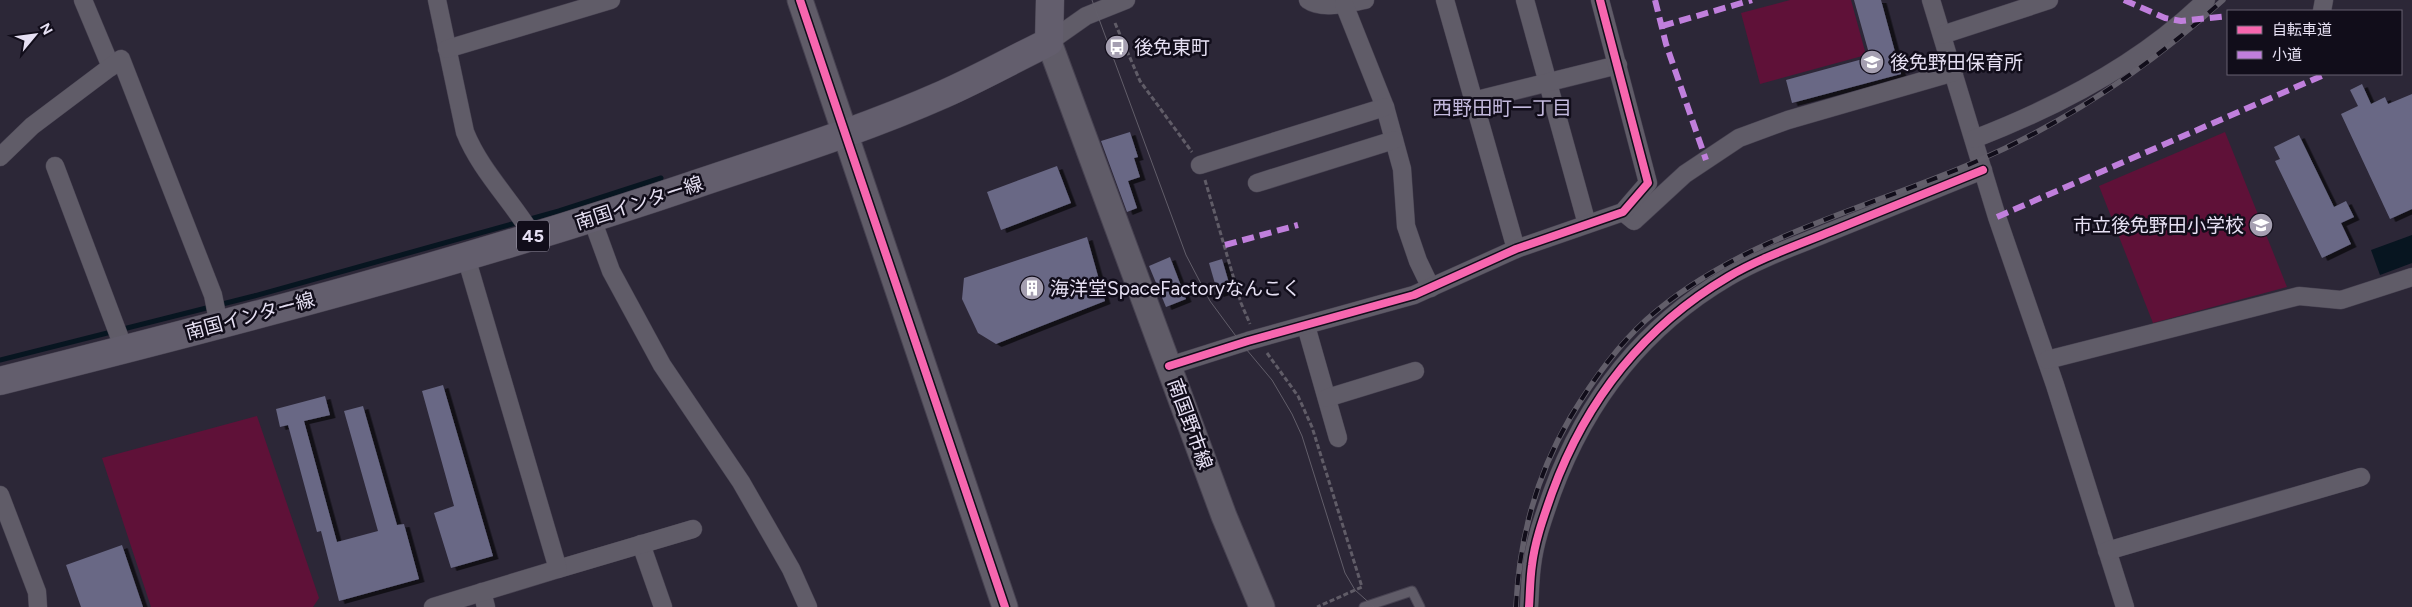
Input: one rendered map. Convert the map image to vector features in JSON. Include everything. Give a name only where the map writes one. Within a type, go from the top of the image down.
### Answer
[{"type":"main road","points":[[1049,42],[1050,0]]},
{"type":"main road","name":"南国インター線","points":[[0,381],[124,350],[217,311],[466,257],[592,219],[844,134],[946,93],[1049,42]]},
{"type":"street","points":[[83,0],[111,67]]},
{"type":"street","points":[[437,0],[465,132],[472,149],[520,214],[533,236]]},
{"type":"street","points":[[447,49],[611,0]]},
{"type":"street","points":[[800,0],[1005,607]]},
{"type":"street","points":[[1049,42],[1086,16],[1126,0]]},
{"type":"street","points":[[1308,0],[1314,4],[1344,4],[1364,0]]},
{"type":"street","points":[[1445,0],[1516,250]]},
{"type":"street","points":[[1525,0],[1587,224]]},
{"type":"street","points":[[1168,366],[1256,339],[1414,295],[1516,250],[1624,212],[1648,183],[1600,0]]},
{"type":"street","points":[[1931,0],[1983,170],[2047,360],[2125,607]]},
{"type":"street","points":[[1942,35],[2049,0]]},
{"type":"street","points":[[1974,139],[2016,123],[2069,97],[2120,68],[2206,0]]},
{"type":"street","points":[[1344,4],[1385,107],[1402,169],[1406,226],[1418,260],[1431,288]]},
{"type":"street","name":"南国野市線","points":[[1049,42],[1224,516],[1262,607]]},
{"type":"street","points":[[2,150],[121,60],[217,311]]},
{"type":"street","points":[[1473,102],[1618,65]]},
{"type":"street","points":[[1624,212],[1634,221],[1685,174],[1739,138],[1788,120],[1954,72]]},
{"type":"street","points":[[1200,165],[1385,107]]},
{"type":"street","points":[[1256,183],[1394,140]]},
{"type":"street","points":[[55,166],[124,350]]},
{"type":"street","points":[[1529,607],[1532,565],[1541,524],[1560,471],[1584,421],[1611,379],[1661,326],[1689,303],[1729,276],[1813,239],[1983,170]]},
{"type":"street","points":[[592,219],[611,271],[658,356],[741,482],[791,569],[808,607]]},
{"type":"street","points":[[466,257],[558,568]]},
{"type":"street","points":[[2047,360],[2299,296],[2341,300],[2412,277]]},
{"type":"street","points":[[1306,326],[1338,438]]},
{"type":"street","points":[[1327,398],[1415,371]]},
{"type":"street","points":[[2107,551],[2361,477]]},
{"type":"street","points":[[0,495],[37,592],[38,607]]},
{"type":"street","points":[[433,607],[484,600],[558,568],[693,529]]},
{"type":"street","points":[[641,544],[663,607]]},
{"type":"lane","points":[[1364,607],[1412,591],[1420,607]]},
{"type":"path","points":[[1109,7],[1127,54],[1140,81],[1200,165],[1241,303],[1256,339],[1289,381],[1312,427],[1362,587],[1317,607]]},
{"type":"shaded area","points":[[1790,0],[1851,0],[1866,55],[1760,84],[1741,13]]},
{"type":"shaded area","points":[[2225,132],[2287,287],[2153,323],[2099,186]]},
{"type":"shaded area","points":[[257,416],[319,598],[313,607],[151,607],[102,458]]},
{"type":"water","points":[[2412,235],[2412,263],[2380,275],[2371,250]]},
{"type":"building","points":[[1854,0],[1881,0],[1901,74],[1792,103],[1786,80],[1870,57]]},
{"type":"building","points":[[2362,84],[2371,104],[2385,97],[2388,104],[2412,94],[2412,209],[2390,219],[2341,114],[2358,106],[2350,90]]},
{"type":"building","points":[[1130,132],[1138,157],[1134,158],[1140,177],[1128,181],[1137,208],[1127,212],[1101,141]]},
{"type":"building","points":[[2299,135],[2334,207],[2346,201],[2354,217],[2341,223],[2351,244],[2322,258],[2275,161],[2280,159],[2274,147]]},
{"type":"building","points":[[1057,166],[1071,203],[1001,230],[987,192]]},
{"type":"building","name":"海洋堂SpaceFactoryなんこく","points":[[1087,237],[1105,301],[996,344],[978,333],[962,299],[964,278]]},
{"type":"building","points":[[1170,257],[1186,299],[1166,307],[1149,266]]},
{"type":"building","points":[[1222,259],[1231,290],[1218,294],[1209,263]]},
{"type":"building","points":[[443,385],[493,556],[451,568],[434,513],[454,506],[422,391]]},
{"type":"building","points":[[325,396],[330,415],[304,421],[337,542],[378,531],[344,411],[363,406],[397,525],[404,524],[419,579],[339,601],[321,531],[317,532],[288,425],[280,427],[276,409]]},
{"type":"building","points":[[122,545],[143,607],[81,607],[66,565]]},
{"type":"waterway","points":[[0,360],[254,296],[559,211],[661,178]]},
{"type":"tram line","points":[[1092,0],[1186,255],[1210,301],[1241,343],[1272,380],[1292,414],[1302,436],[1345,573],[1355,590],[1374,607]]},
{"type":"railway","points":[[1516,607],[1521,557],[1531,509],[1558,440],[1595,379],[1624,342],[1646,320],[1682,292],[1721,267],[1761,247],[1803,228],[1975,162],[2042,129],[2106,91],[2136,70],[2195,25],[2223,0]]},
{"type":"marked path","points":[[1655,0],[1666,44],[1706,160]]},
{"type":"marked path","points":[[1662,26],[1752,0]]},
{"type":"marked path","points":[[2124,0],[2165,18],[2181,21],[2227,16]]},
{"type":"marked path","points":[[1997,217],[2324,75]]},
{"type":"marked path","points":[[1225,245],[1298,225]]},
{"type":"cycle path","points":[[800,0],[1005,607]]},
{"type":"cycle path","points":[[1169,366],[1248,341],[1414,295],[1516,249],[1623,212],[1648,183],[1600,0]]},
{"type":"cycle path","points":[[1529,607],[1533,556],[1543,519],[1566,459],[1600,397],[1644,343],[1669,319],[1697,297],[1740,270],[1779,252],[1983,170]]},
{"type":"place","name":"後免東町","points":[[1117,47]]},
{"type":"place","name":"後免野田保育所","points":[[1872,62]]},
{"type":"place","name":"市立後免野田小学校","points":[[2261,225]]},
{"type":"place","name":"海洋堂SpaceFactoryなんこく","points":[[1032,288]]},
{"type":"district","name":"西野田町一丁目","points":[[1502,108]]}]
